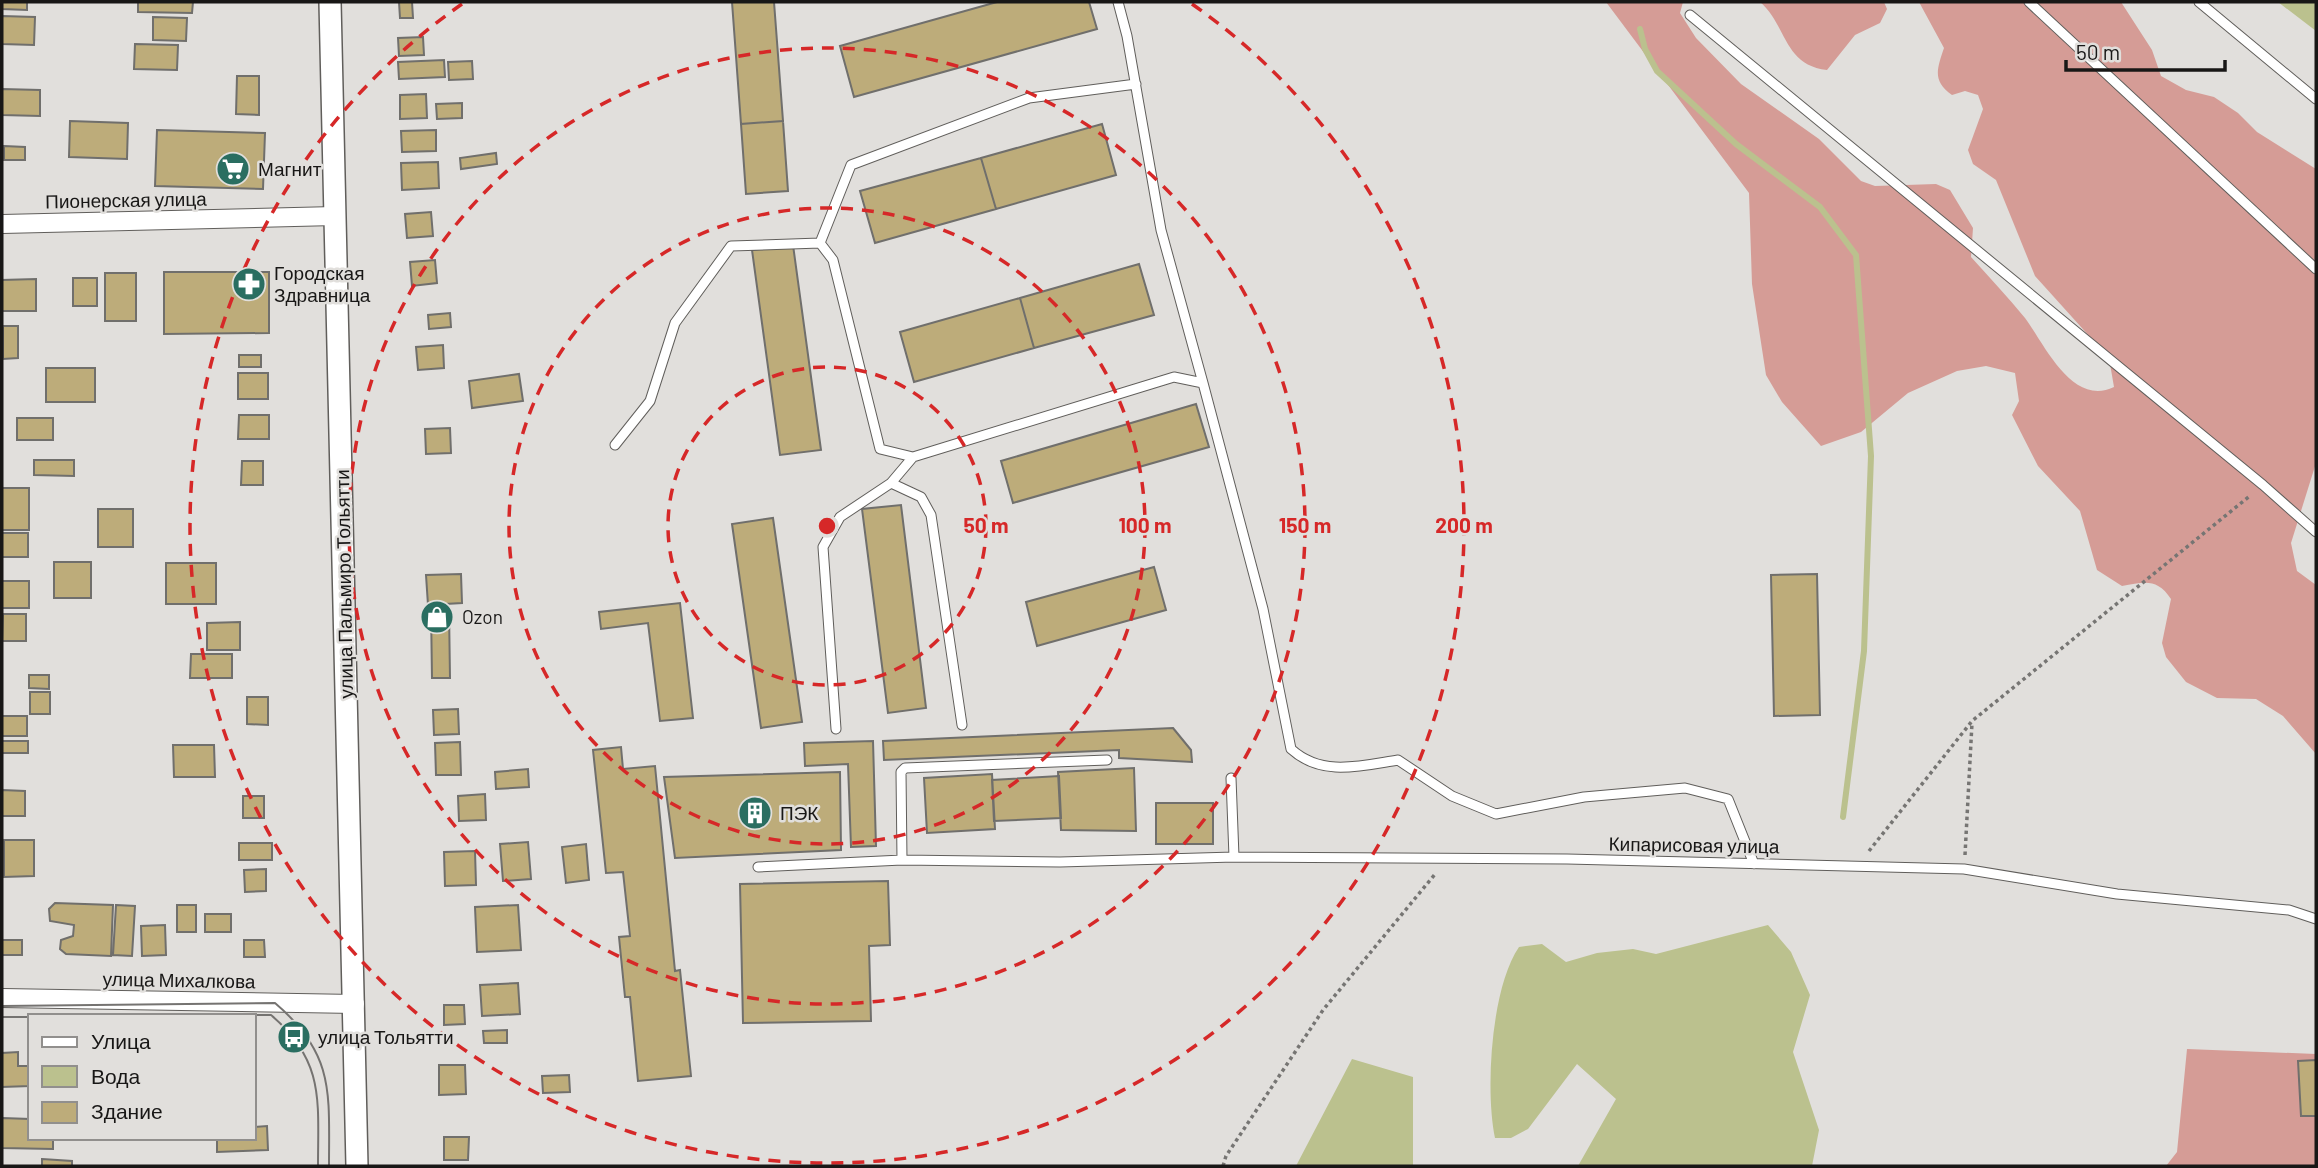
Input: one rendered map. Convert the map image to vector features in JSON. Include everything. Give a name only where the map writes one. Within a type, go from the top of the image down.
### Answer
[{"type":"street","name":"улица Пальмиро Тольятти","points":[[330,2],[357,1166]]},
{"type":"street","name":"Пионерская улица","points":[[2,223],[335,216]]},
{"type":"street","name":"улица Михалкова","points":[[2,998],[355,1004]]},
{"type":"lane","points":[[1118,2],[1136,84],[1161,229],[1264,609],[1291,749],[1306,762],[1339,769],[1398,760],[1452,796],[1496,814],[1584,797],[1685,788],[1728,800],[1754,864]]},
{"type":"lane","points":[[2029,2],[2316,270]]},
{"type":"lane","points":[[2199,2],[2316,99]]},
{"type":"lane","points":[[1690,15],[2263,485],[2316,532]]},
{"type":"lane","points":[[820,243],[850,164],[1030,97],[1136,84]]},
{"type":"lane","points":[[615,445],[650,401],[675,323],[731,246],[820,243]]},
{"type":"lane","points":[[820,243],[833,260],[880,449],[914,457]]},
{"type":"lane","points":[[836,729],[823,547],[840,517],[891,482],[914,457],[1174,377],[1203,383]]},
{"type":"lane","points":[[891,482],[921,497],[931,515],[962,724]]},
{"type":"lane","points":[[902,860],[901,772],[905,768],[1107,760]]},
{"type":"lane","points":[[1231,778],[1234,857]]},
{"type":"lane","name":"Кипарисовая улица","points":[[758,867],[902,860],[1060,862],[1234,857],[1964,869],[2117,894],[2289,910],[2316,919]]},
{"type":"path","points":[[1857,866],[1972,721],[2263,485]]},
{"type":"path","points":[[1964,869],[1972,721]]},
{"type":"path","points":[[1223,1166],[1226,1156],[1323,1010],[1446,860]]},
{"type":"shaded area","points":[[1606,2],[1683,2],[1680,13],[1696,38],[1741,84],[1819,139],[1861,181],[1875,186],[1936,184],[1950,190],[1973,228],[1971,257],[2025,318],[2061,370],[2085,388],[2099,391],[2114,387],[2109,358],[2035,276],[1996,180],[1973,164],[1968,150],[1983,109],[1978,95],[1965,91],[1952,95],[1941,85],[1938,68],[1944,48],[1919,2],[2121,2],[2152,50],[2161,76],[2186,90],[2214,97],[2238,113],[2257,132],[2316,169],[2316,463],[2291,543],[2297,571],[2316,585],[2316,754],[2283,716],[2256,699],[2217,698],[2186,682],[2166,657],[2162,643],[2171,599],[2166,592],[2150,583],[2122,586],[2097,570],[2080,511],[2038,466],[2012,415],[2019,401],[2015,373],[1986,366],[1957,371],[1908,393],[1861,432],[1821,446],[1782,402],[1766,375],[1752,284],[1749,193]]},
{"type":"shaded area","points":[[1760,2],[1884,2],[1887,9],[1880,23],[1855,35],[1827,70],[1802,61],[1787,43],[1769,11]]},
{"type":"shaded area","points":[[2187,1049],[2316,1054],[2316,1166],[2166,1166],[2177,1152]]},
{"type":"water","points":[[2278,2],[2316,2],[2316,31]]},
{"type":"water","points":[[1768,925],[1791,952],[1810,995],[1793,1052],[1819,1130],[1812,1166],[1578,1166],[1616,1099],[1577,1064],[1528,1129],[1511,1138],[1495,1138],[1491,1067],[1496,1013],[1502,987],[1519,947],[1542,944],[1566,962],[1597,953],[1633,949],[1656,954]]},
{"type":"water","points":[[1352,1059],[1413,1077],[1413,1166],[1296,1166]]},
{"type":"building","points":[[2,2],[27,2],[27,10],[2,9]]},
{"type":"building","points":[[138,2],[193,2],[192,13],[138,12]]},
{"type":"building","points":[[399,2],[412,2],[413,18],[400,18]]},
{"type":"building","points":[[732,2],[774,2],[783,121],[741,124]]},
{"type":"building","points":[[997,2],[1089,2],[1097,29],[854,97],[840,46]]},
{"type":"building","points":[[2,16],[35,17],[34,45],[2,44]]},
{"type":"building","points":[[153,17],[187,18],[186,41],[153,40]]},
{"type":"building","points":[[423,37],[424,55],[399,56],[398,38]]},
{"type":"building","points":[[135,44],[178,45],[177,70],[134,69]]},
{"type":"building","points":[[444,60],[445,77],[399,79],[398,62]]},
{"type":"building","points":[[472,61],[473,79],[449,80],[448,62]]},
{"type":"building","points":[[237,76],[259,76],[259,115],[236,114]]},
{"type":"building","points":[[2,89],[40,90],[40,116],[2,115]]},
{"type":"building","points":[[426,94],[427,118],[400,119],[400,95]]},
{"type":"building","points":[[462,103],[462,118],[437,119],[436,104]]},
{"type":"building","points":[[70,121],[128,123],[127,159],[69,157]]},
{"type":"building","points":[[783,121],[788,191],[746,194],[741,124]]},
{"type":"building","points":[[1102,124],[1116,175],[996,209],[981,158]]},
{"type":"building","points":[[157,130],[265,133],[263,189],[155,186]]},
{"type":"building","points":[[436,130],[436,151],[402,152],[401,131]]},
{"type":"building","points":[[4,146],[25,147],[25,160],[4,160]]},
{"type":"building","points":[[496,153],[497,164],[461,169],[460,158]]},
{"type":"building","points":[[981,158],[996,209],[875,243],[860,191]]},
{"type":"building","points":[[438,162],[439,188],[402,190],[401,163]]},
{"type":"building","points":[[431,212],[433,236],[407,238],[405,214]]},
{"type":"building","points":[[793,245],[821,450],[780,455],[752,250]]},
{"type":"building","points":[[435,260],[437,283],[412,286],[410,262]]},
{"type":"building","points":[[1139,264],[1154,315],[1034,348],[1020,298]]},
{"type":"building","points":[[164,272],[269,272],[269,333],[164,334]]},
{"type":"building","points":[[105,273],[136,273],[136,321],[105,321]]},
{"type":"building","points":[[73,278],[97,278],[97,306],[73,306]]},
{"type":"building","points":[[36,279],[36,311],[2,311],[2,280]]},
{"type":"building","points":[[1020,298],[1034,348],[914,382],[900,332]]},
{"type":"building","points":[[450,313],[451,327],[429,329],[428,315]]},
{"type":"building","points":[[3,326],[18,326],[18,358],[3,359]]},
{"type":"building","points":[[443,345],[444,368],[418,370],[416,347]]},
{"type":"building","points":[[239,355],[261,355],[261,367],[239,367]]},
{"type":"building","points":[[46,368],[95,368],[95,402],[46,402]]},
{"type":"building","points":[[238,373],[268,373],[268,399],[238,399]]},
{"type":"building","points":[[519,374],[523,401],[472,408],[469,381]]},
{"type":"building","points":[[1196,404],[1209,447],[1013,503],[1001,461]]},
{"type":"building","points":[[239,415],[269,415],[269,439],[238,439]]},
{"type":"building","points":[[17,418],[53,418],[53,440],[17,440]]},
{"type":"building","points":[[450,428],[451,453],[426,454],[425,429]]},
{"type":"building","points":[[34,460],[74,460],[74,476],[34,475]]},
{"type":"building","points":[[242,461],[263,461],[263,485],[241,485]]},
{"type":"building","points":[[2,488],[29,488],[29,530],[2,530]]},
{"type":"building","points":[[901,505],[926,708],[888,713],[862,509]]},
{"type":"building","points":[[98,509],[133,509],[133,547],[98,547]]},
{"type":"building","points":[[773,518],[802,722],[761,728],[732,524]]},
{"type":"building","points":[[2,533],[28,533],[28,557],[2,557]]},
{"type":"building","points":[[54,562],[91,562],[91,598],[54,598]]},
{"type":"building","points":[[166,563],[216,563],[216,604],[166,604]]},
{"type":"building","points":[[1154,567],[1166,610],[1037,646],[1026,602]]},
{"type":"building","points":[[461,574],[462,603],[428,605],[426,575]]},
{"type":"building","points":[[1817,574],[1820,715],[1774,716],[1771,575]]},
{"type":"building","points":[[2,581],[29,581],[29,608],[2,608]]},
{"type":"building","points":[[680,603],[693,718],[660,721],[648,623],[601,629],[599,612]]},
{"type":"building","points":[[431,609],[449,609],[450,678],[432,678]]},
{"type":"building","points":[[3,614],[26,614],[26,641],[2,641]]},
{"type":"building","points":[[240,622],[240,650],[207,650],[207,623]]},
{"type":"building","points":[[191,654],[232,654],[232,678],[190,678]]},
{"type":"building","points":[[29,675],[49,675],[49,689],[29,688]]},
{"type":"building","points":[[30,692],[50,692],[50,714],[30,714]]},
{"type":"building","points":[[247,697],[268,697],[268,725],[247,724]]},
{"type":"building","points":[[458,709],[459,734],[434,735],[433,710]]},
{"type":"building","points":[[2,716],[27,716],[27,736],[2,736]]},
{"type":"building","points":[[1173,728],[1191,750],[1192,762],[1119,758],[1119,750],[884,760],[883,741]]},
{"type":"building","points":[[2,741],[28,741],[28,753],[2,753]]},
{"type":"building","points":[[873,741],[876,846],[851,847],[848,764],[805,766],[804,743]]},
{"type":"building","points":[[460,742],[461,775],[436,775],[435,743]]},
{"type":"building","points":[[173,745],[214,745],[215,777],[174,777]]},
{"type":"building","points":[[621,747],[623,769],[655,766],[675,971],[680,970],[691,1076],[638,1081],[630,997],[625,997],[619,937],[630,936],[623,872],[606,873],[593,750]]},
{"type":"building","points":[[1134,768],[1136,831],[1061,830],[1058,772]]},
{"type":"building","points":[[528,769],[529,787],[496,789],[495,772]]},
{"type":"building","name":"ПЭК","points":[[840,772],[841,850],[675,858],[664,777]]},
{"type":"building","points":[[992,774],[995,829],[927,833],[924,778]]},
{"type":"building","points":[[1059,776],[1061,818],[994,821],[992,780]]},
{"type":"building","points":[[2,790],[25,791],[25,816],[2,816]]},
{"type":"building","points":[[485,794],[486,820],[459,821],[458,796]]},
{"type":"building","points":[[243,796],[264,796],[264,818],[243,818]]},
{"type":"building","points":[[1156,803],[1213,803],[1213,844],[1156,844]]},
{"type":"building","points":[[4,840],[34,840],[34,876],[4,877]]},
{"type":"building","points":[[528,842],[531,879],[503,881],[500,844]]},
{"type":"building","points":[[239,843],[272,843],[272,860],[239,860]]},
{"type":"building","points":[[586,844],[589,880],[566,883],[562,847]]},
{"type":"building","points":[[475,851],[476,885],[445,886],[444,852]]},
{"type":"building","points":[[266,869],[266,891],[245,892],[244,870]]},
{"type":"building","points":[[888,881],[890,945],[869,946],[871,1021],[743,1023],[740,884]]},
{"type":"building","points":[[55,903],[113,905],[111,956],[66,954],[60,949],[61,940],[73,936],[74,925],[50,921],[49,909]]},
{"type":"building","points":[[116,905],[135,906],[132,956],[113,955]]},
{"type":"building","points":[[177,905],[196,905],[196,932],[177,932]]},
{"type":"building","points":[[518,905],[521,950],[477,952],[475,907]]},
{"type":"building","points":[[205,914],[231,914],[231,932],[205,932]]},
{"type":"building","points":[[165,925],[166,955],[142,956],[141,926]]},
{"type":"building","points":[[2,940],[22,940],[22,955],[2,955]]},
{"type":"building","points":[[244,940],[264,940],[265,957],[244,957]]},
{"type":"building","points":[[518,983],[520,1014],[482,1016],[480,985]]},
{"type":"building","points":[[444,1005],[464,1005],[465,1024],[444,1025]]},
{"type":"building","points":[[507,1030],[507,1043],[484,1043],[483,1031]]},
{"type":"building","points":[[18,1052],[18,1066],[28,1066],[28,1086],[2,1087],[2,1053]]},
{"type":"building","points":[[2316,1060],[2316,1116],[2301,1116],[2298,1061]]},
{"type":"building","points":[[439,1065],[465,1065],[466,1094],[439,1095]]},
{"type":"building","points":[[569,1075],[570,1092],[543,1093],[542,1076]]},
{"type":"building","points":[[2,1118],[28,1119],[28,1140],[53,1140],[53,1149],[2,1148]]},
{"type":"building","points":[[267,1126],[268,1150],[217,1152],[217,1140],[256,1140],[256,1127]]},
{"type":"building","points":[[444,1137],[469,1137],[468,1160],[444,1160]]},
{"type":"building","points":[[42,1159],[72,1161],[72,1166],[42,1166]]},
{"type":"waterway","points":[[1640,29],[1645,49],[1657,71],[1736,144],[1820,207],[1856,255],[1871,456],[1864,651],[1843,817]]},
{"type":"tram line","points":[[2,1006],[275,1003],[309,1040],[324,1076],[328,1096],[329,1166]]},
{"type":"tram line","points":[[256,1015],[271,1015],[289,1032],[310,1066],[317,1102],[318,1166]]},
{"type":"tram line","points":[[2,1017],[28,1017]]},
{"type":"place","name":"Магнит","points":[[233,169]]},
{"type":"place","name":"Городская Здравница","points":[[249,284]]},
{"type":"place","name":"Ozon","points":[[437,617]]},
{"type":"place","name":"ПЭК","points":[[755,813]]},
{"type":"place","name":"улица Тольятти","points":[[294,1037]]}]
